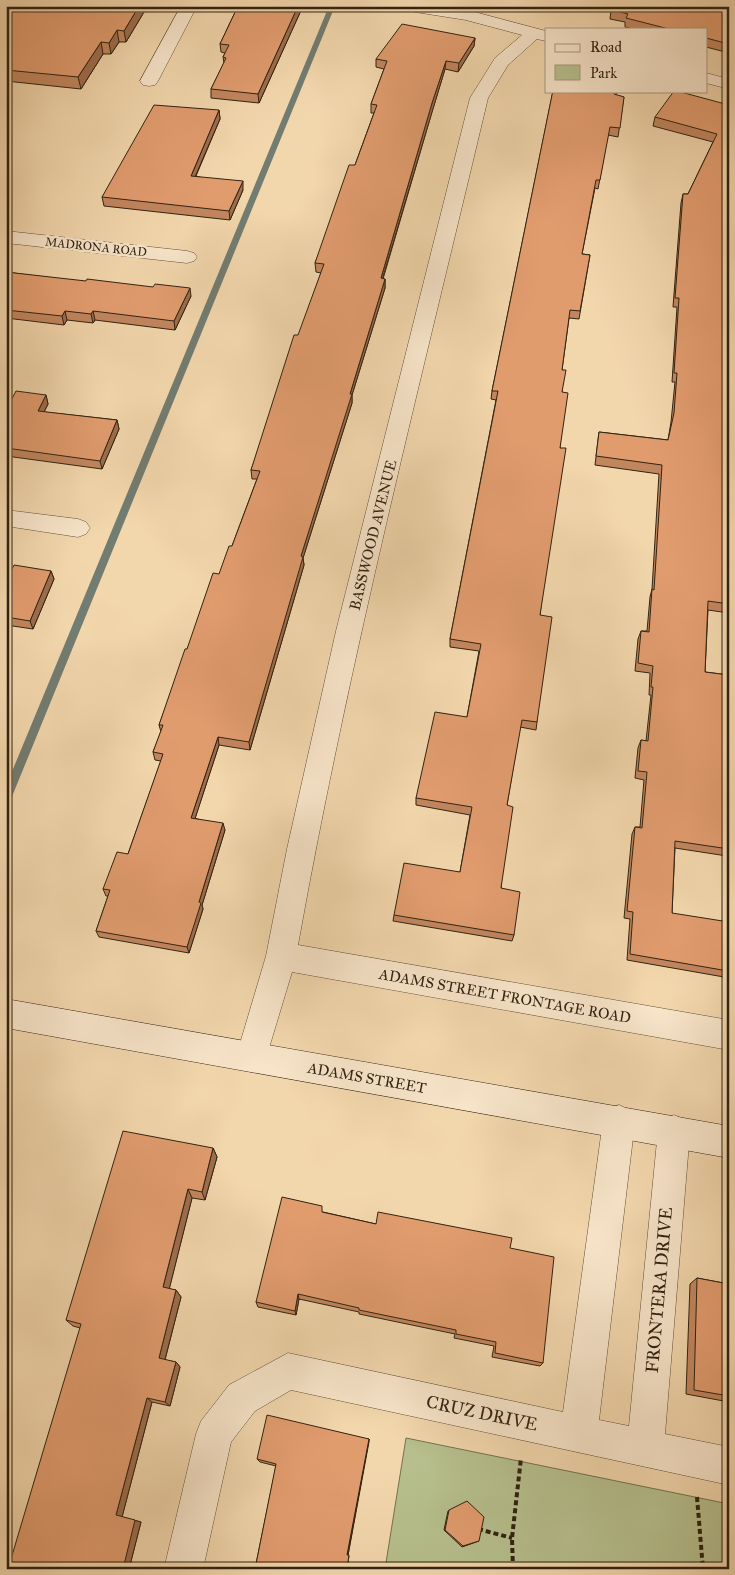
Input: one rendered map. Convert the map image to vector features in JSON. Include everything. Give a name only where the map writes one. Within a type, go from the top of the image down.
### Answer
[{"type":"street","points":[[149,81],[189,6]]},
{"type":"street","points":[[409,6],[466,15],[540,35]]},
{"type":"street","name":"BASSWOOD AVENUE","points":[[252,1057],[281,956],[301,849],[349,630],[479,98],[501,62],[540,35]]},
{"type":"street","points":[[708,79],[729,84]]},
{"type":"street","name":"MADRONA ROAD","points":[[6,237],[187,258]]},
{"type":"street","points":[[6,518],[78,528]]},
{"type":"street","name":"ADAMS STREET FRONTAGE ROAD","points":[[281,956],[729,1035]]},
{"type":"street","name":"ADAMS STREET","points":[[6,1013],[620,1121],[729,1142]]},
{"type":"street","points":[[579,1433],[620,1121]]},
{"type":"street","name":"FRONTERA DRIVE","points":[[645,1448],[674,1131]]},
{"type":"street","name":"CRUZ DRIVE","points":[[183,1569],[214,1434],[242,1398],[288,1371],[712,1462]]},
{"type":"path","points":[[513,1569],[512,1538],[526,1422]]},
{"type":"path","points":[[703,1569],[702,1540],[697,1512],[712,1462]]},
{"type":"path","points":[[470,1527],[512,1538]]},
{"type":"green space","points":[[406,1438],[729,1504],[729,1569],[385,1569]]},
{"type":"building","points":[[6,6],[139,6],[124,31],[117,30],[109,43],[101,42],[78,77],[6,70]]},
{"type":"building","points":[[238,6],[298,6],[258,94],[211,89],[226,58],[223,57],[229,45],[220,44]]},
{"type":"building","points":[[612,6],[729,6],[729,44],[708,39],[708,28],[665,28],[626,18],[628,14],[612,10]]},
{"type":"building","points":[[402,24],[475,38],[459,63],[446,61],[432,103],[381,278],[385,279],[350,394],[352,394],[301,556],[303,557],[249,742],[218,737],[191,818],[223,823],[187,947],[96,931],[110,890],[103,889],[117,852],[128,854],[163,754],[153,752],[163,725],[159,725],[185,649],[187,649],[213,573],[219,574],[229,546],[232,546],[260,471],[251,470],[294,335],[298,335],[324,264],[315,263],[349,165],[355,165],[377,105],[371,104],[387,61],[376,59]]},
{"type":"building","points":[[553,92],[615,92],[614,94],[624,97],[620,128],[610,127],[600,180],[596,180],[582,254],[590,255],[580,311],[570,310],[562,370],[566,370],[562,392],[568,393],[560,448],[566,448],[540,615],[552,617],[537,722],[522,720],[507,805],[513,807],[501,888],[520,892],[514,935],[394,915],[404,863],[460,872],[472,807],[416,798],[435,712],[467,717],[481,644],[450,639],[498,391],[492,391]]},
{"type":"building","points":[[673,92],[681,92],[729,105],[729,604],[708,601],[705,672],[729,675],[729,849],[675,841],[672,913],[729,922],[728,971],[630,954],[633,912],[627,911],[635,827],[642,828],[647,772],[638,771],[641,740],[648,741],[653,687],[651,687],[653,666],[638,663],[641,631],[649,632],[652,589],[654,590],[662,465],[596,456],[599,432],[668,440],[674,413],[677,373],[674,373],[679,298],[675,298],[683,194],[688,194],[717,134],[655,117]]},
{"type":"building","points":[[154,105],[219,110],[191,176],[243,181],[229,211],[102,197]]},
{"type":"building","points":[[6,272],[153,287],[155,284],[190,288],[174,321],[93,311],[91,314],[65,311],[62,316],[6,310]]},
{"type":"building","points":[[16,391],[46,395],[38,411],[117,420],[100,461],[6,448],[6,406],[8,406]]},
{"type":"building","points":[[14,565],[51,571],[30,621],[6,617],[6,571],[11,571]]},
{"type":"building","points":[[123,1131],[213,1148],[202,1192],[188,1189],[163,1287],[176,1290],[159,1358],[176,1362],[165,1402],[147,1398],[116,1515],[135,1520],[123,1569],[8,1569],[81,1324],[66,1320]]},
{"type":"building","points":[[282,1197],[322,1206],[322,1212],[376,1224],[378,1212],[512,1238],[510,1248],[554,1257],[543,1363],[495,1353],[496,1342],[456,1334],[456,1330],[359,1310],[359,1308],[298,1294],[295,1311],[256,1302]]},
{"type":"building","points":[[697,1278],[729,1284],[729,1396],[694,1390]]},
{"type":"building","points":[[267,1415],[369,1439],[347,1555],[349,1555],[347,1569],[255,1569],[276,1464],[257,1459]]},
{"type":"building","points":[[467,1501],[484,1517],[479,1541],[463,1546],[445,1530],[449,1510]]},
{"type":"waterway","points":[[6,799],[332,6]]}]
